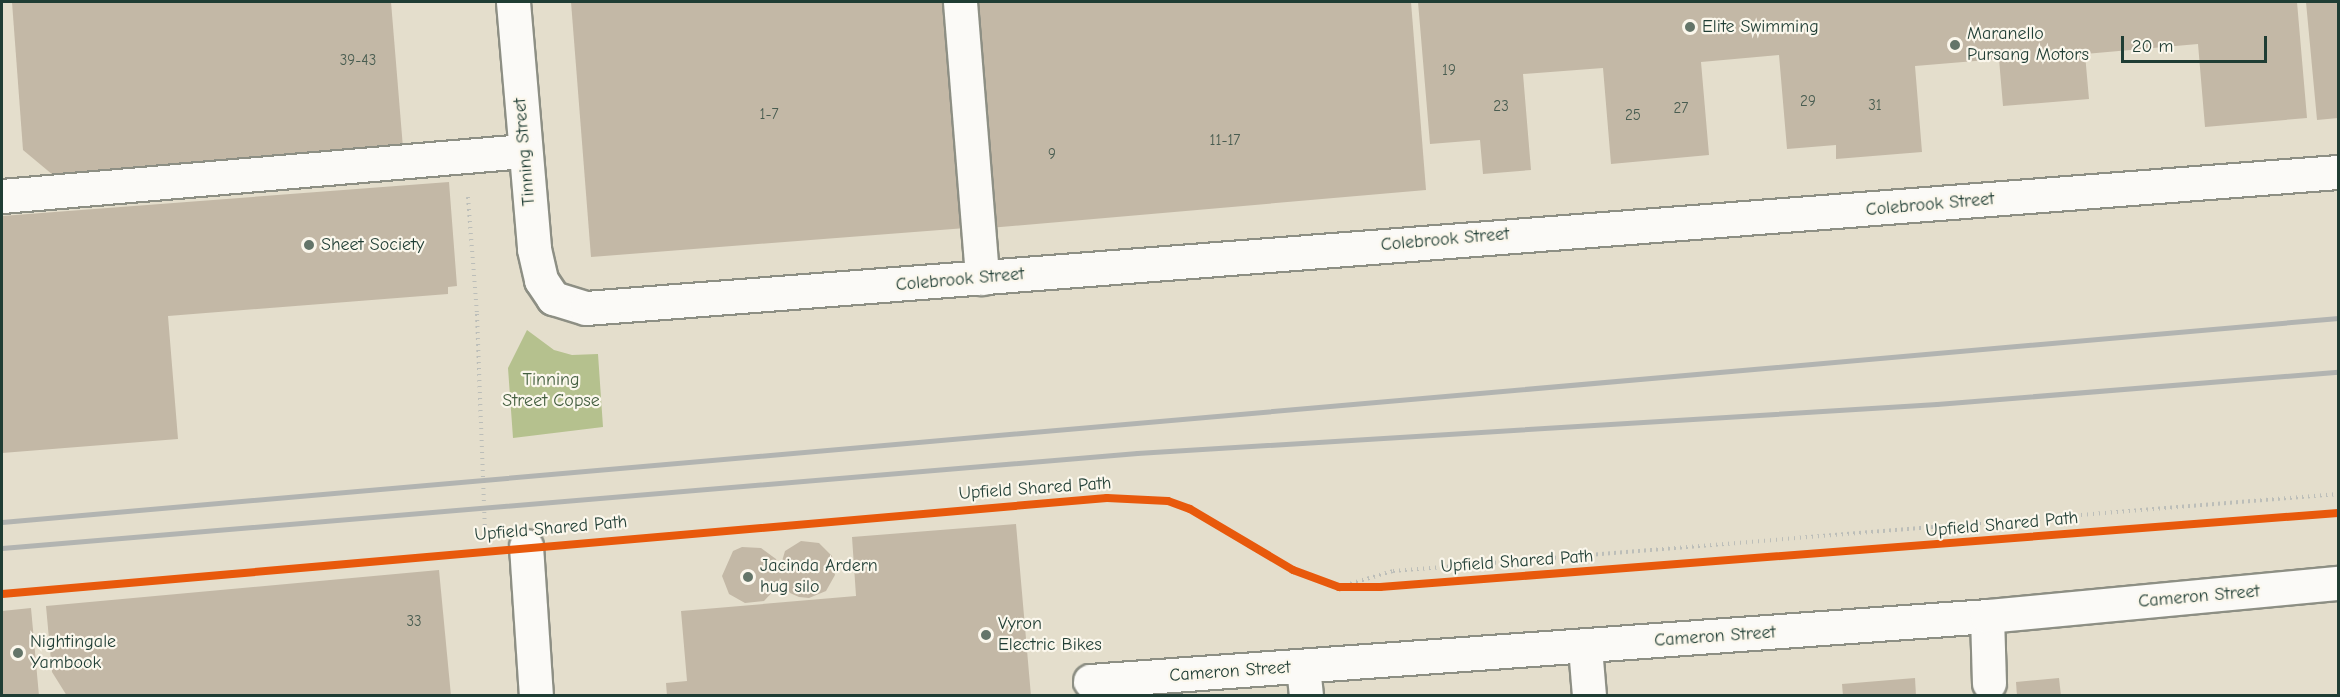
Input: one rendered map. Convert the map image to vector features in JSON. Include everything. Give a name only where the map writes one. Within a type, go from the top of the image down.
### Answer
[{"type":"street","name":"Tinning Street","points":[[513,2],[534,249],[541,280],[553,297]]},
{"type":"street","points":[[960,2],[982,278]]},
{"type":"street","points":[[2,196],[524,151]]},
{"type":"street","name":"Colebrook Street","points":[[553,297],[574,306],[602,309],[2338,172]]},
{"type":"street","points":[[526,546],[536,696]]},
{"type":"street","name":"Cameron Street","points":[[1090,681],[1305,681],[1585,647],[1987,616],[2338,584]]},
{"type":"street","points":[[1987,616],[1989,683]]},
{"type":"street","points":[[1585,647],[1589,696]]},
{"type":"path","points":[[465,157],[477,314],[485,549]]},
{"type":"path","points":[[1335,585],[1393,571],[2338,494]]},
{"type":"path","points":[[1335,585],[1380,587]]},
{"type":"green space","name":"Tinning Street Copse","points":[[527,330],[554,350],[572,355],[598,354],[603,427],[513,438],[508,368]]},
{"type":"building","points":[[12,2],[391,2],[403,148],[53,175],[23,150]]},
{"type":"building","points":[[571,2],[948,2],[966,228],[591,257]]},
{"type":"building","points":[[972,2],[1411,2],[1426,190],[989,228]]},
{"type":"building","points":[[1418,2],[2297,2],[2307,118],[2205,127],[2198,44],[2085,54],[2089,99],[2003,106],[1999,59],[1915,66],[1922,152],[1836,159],[1836,145],[1787,149],[1779,55],[1701,62],[1709,155],[1611,164],[1603,68],[1523,74],[1531,170],[1483,174],[1480,140],[1430,144]]},
{"type":"building","points":[[2306,2],[2338,2],[2338,118],[2317,120]]},
{"type":"building","points":[[449,182],[457,286],[448,287],[448,294],[168,316],[178,439],[2,453],[2,216]]},
{"type":"building","points":[[1016,524],[1031,696],[667,696],[666,683],[687,681],[681,611],[856,596],[852,537]]},
{"type":"building","points":[[801,541],[819,543],[832,556],[835,575],[826,591],[809,598],[799,597],[790,593],[780,578],[777,587],[764,601],[745,603],[729,594],[722,576],[733,551],[742,547],[761,548],[776,559],[780,568],[785,551]]},
{"type":"building","points":[[439,570],[451,696],[67,696],[52,672],[46,606]]},
{"type":"building","name":"Nightingale Yambook","points":[[31,608],[39,696],[2,696],[2,611]]},
{"type":"building","points":[[1915,678],[1916,696],[1843,696],[1842,684]]},
{"type":"building","points":[[2059,678],[2061,696],[2017,696],[2016,682]]},
{"type":"railway","points":[[2,522],[2338,318]]},
{"type":"railway","points":[[2,548],[1137,453],[1937,404],[2338,372]]},
{"type":"cycle path","name":"Upfield Shared Path","points":[[2,594],[1107,498],[1168,501],[1190,509],[1293,570],[1339,587],[1380,587],[2338,513]]},
{"type":"place","name":"Elite Swimming","points":[[1690,27]]},
{"type":"place","name":"Maranello Pursang Motors","points":[[1955,45]]},
{"type":"place","name":"Sheet Society","points":[[309,245]]},
{"type":"place","name":"Jacinda Ardern hug silo","points":[[748,577]]},
{"type":"place","name":"Vyron Electric Bikes","points":[[986,635]]},
{"type":"place","name":"Nightingale Yambook","points":[[18,653]]}]
